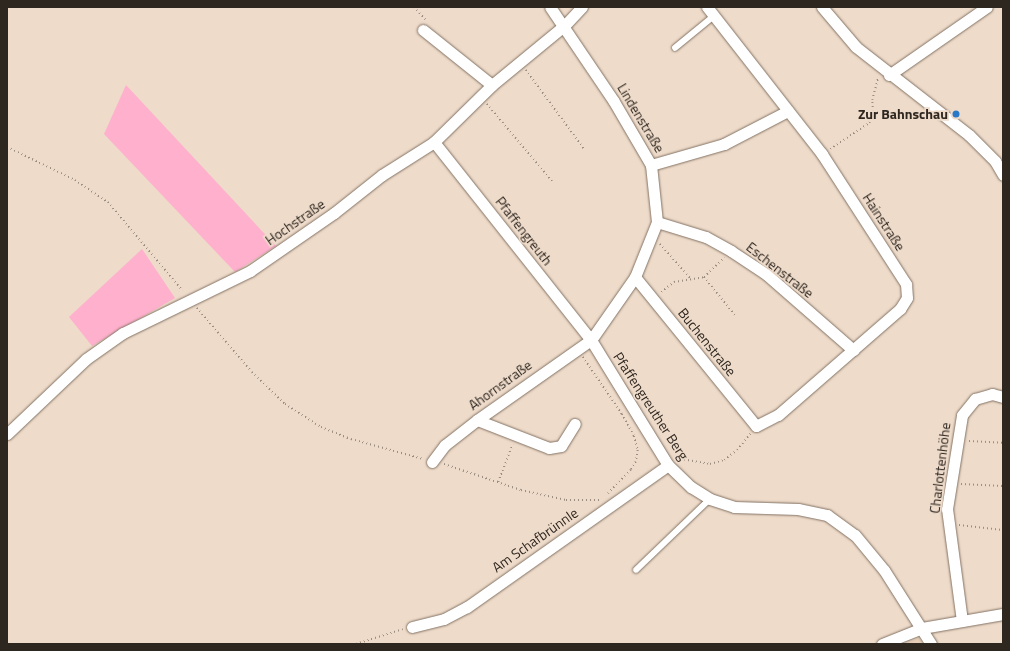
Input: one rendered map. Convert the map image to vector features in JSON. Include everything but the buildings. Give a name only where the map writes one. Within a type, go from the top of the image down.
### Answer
[{"type":"street","name":"Lindenstraße","points":[[550,7],[565,25],[651,165],[657,222],[634,277],[591,340]]},
{"type":"street","name":"Hochstraße","points":[[7,434],[86,359],[123,333],[250,271],[334,213],[382,175],[434,142],[492,85],[565,25],[582,7]]},
{"type":"street","name":"Hainstraße","points":[[707,7],[822,154],[906,284],[907,298],[900,309],[778,415],[756,426]]},
{"type":"street","points":[[885,71],[987,7]]},
{"type":"street","points":[[829,10],[856,47],[969,136],[995,161],[1003,175]]},
{"type":"street","points":[[423,30],[492,85]]},
{"type":"street","points":[[651,165],[724,144],[788,111]]},
{"type":"street","name":"Pfaffengreuth","points":[[434,142],[591,340]]},
{"type":"street","name":"Eschenstraße","points":[[657,222],[706,237],[731,251],[766,274],[853,350]]},
{"type":"street","name":"Buchenstraße","points":[[634,277],[756,426]]},
{"type":"street","name":"Ahornstraße","points":[[432,462],[445,445],[477,420],[591,340]]},
{"type":"street","name":"Pfaffengreuther Berg","points":[[591,340],[668,465],[691,487],[710,500],[734,507],[798,509],[827,515],[855,535],[880,564],[932,644]]},
{"type":"street","name":"Charlottenhöhe","points":[[962,621],[961,598],[948,524],[951,484],[962,414],[976,399],[992,394],[1003,397]]},
{"type":"street","points":[[477,420],[549,448],[561,446],[575,424]]},
{"type":"street","name":"Am Schafbrünnle","points":[[412,626],[444,619],[467,607],[607,503],[668,465]]},
{"type":"street","points":[[890,643],[922,628],[1003,614]]},
{"type":"lane","points":[[675,48],[714,16]]},
{"type":"lane","points":[[636,570],[710,500]]},
{"type":"path","points":[[414,7],[428,22],[423,30]]},
{"type":"path","points":[[520,62],[585,150]]},
{"type":"path","points":[[822,154],[869,123],[873,115],[872,100],[885,71]]},
{"type":"path","points":[[481,96],[552,182]]},
{"type":"path","points":[[7,147],[75,180],[108,202],[252,372],[285,404],[321,428],[351,439],[432,462],[463,469],[498,482],[566,500],[607,503],[636,462],[638,450],[634,436],[622,414],[577,349]]},
{"type":"path","points":[[652,234],[692,280]]},
{"type":"path","points":[[653,299],[674,282],[704,277],[731,251]]},
{"type":"path","points":[[704,277],[735,315]]},
{"type":"path","points":[[661,454],[710,464],[724,460],[737,450],[756,426]]},
{"type":"path","points":[[498,482],[516,435]]},
{"type":"path","points":[[958,440],[1003,443]]},
{"type":"path","points":[[951,484],[1003,486]]},
{"type":"path","points":[[948,524],[1003,530]]},
{"type":"path","points":[[356,644],[412,626]]},
{"type":"shaded area","points":[[126,85],[276,246],[235,272],[104,134]]},
{"type":"shaded area","points":[[142,249],[175,298],[92,346],[69,317]]},
{"type":"shaded area","points":[[919,638],[923,644],[903,644]]},
{"type":"place","name":"Zur Bahnschau","points":[[956,114]]}]
